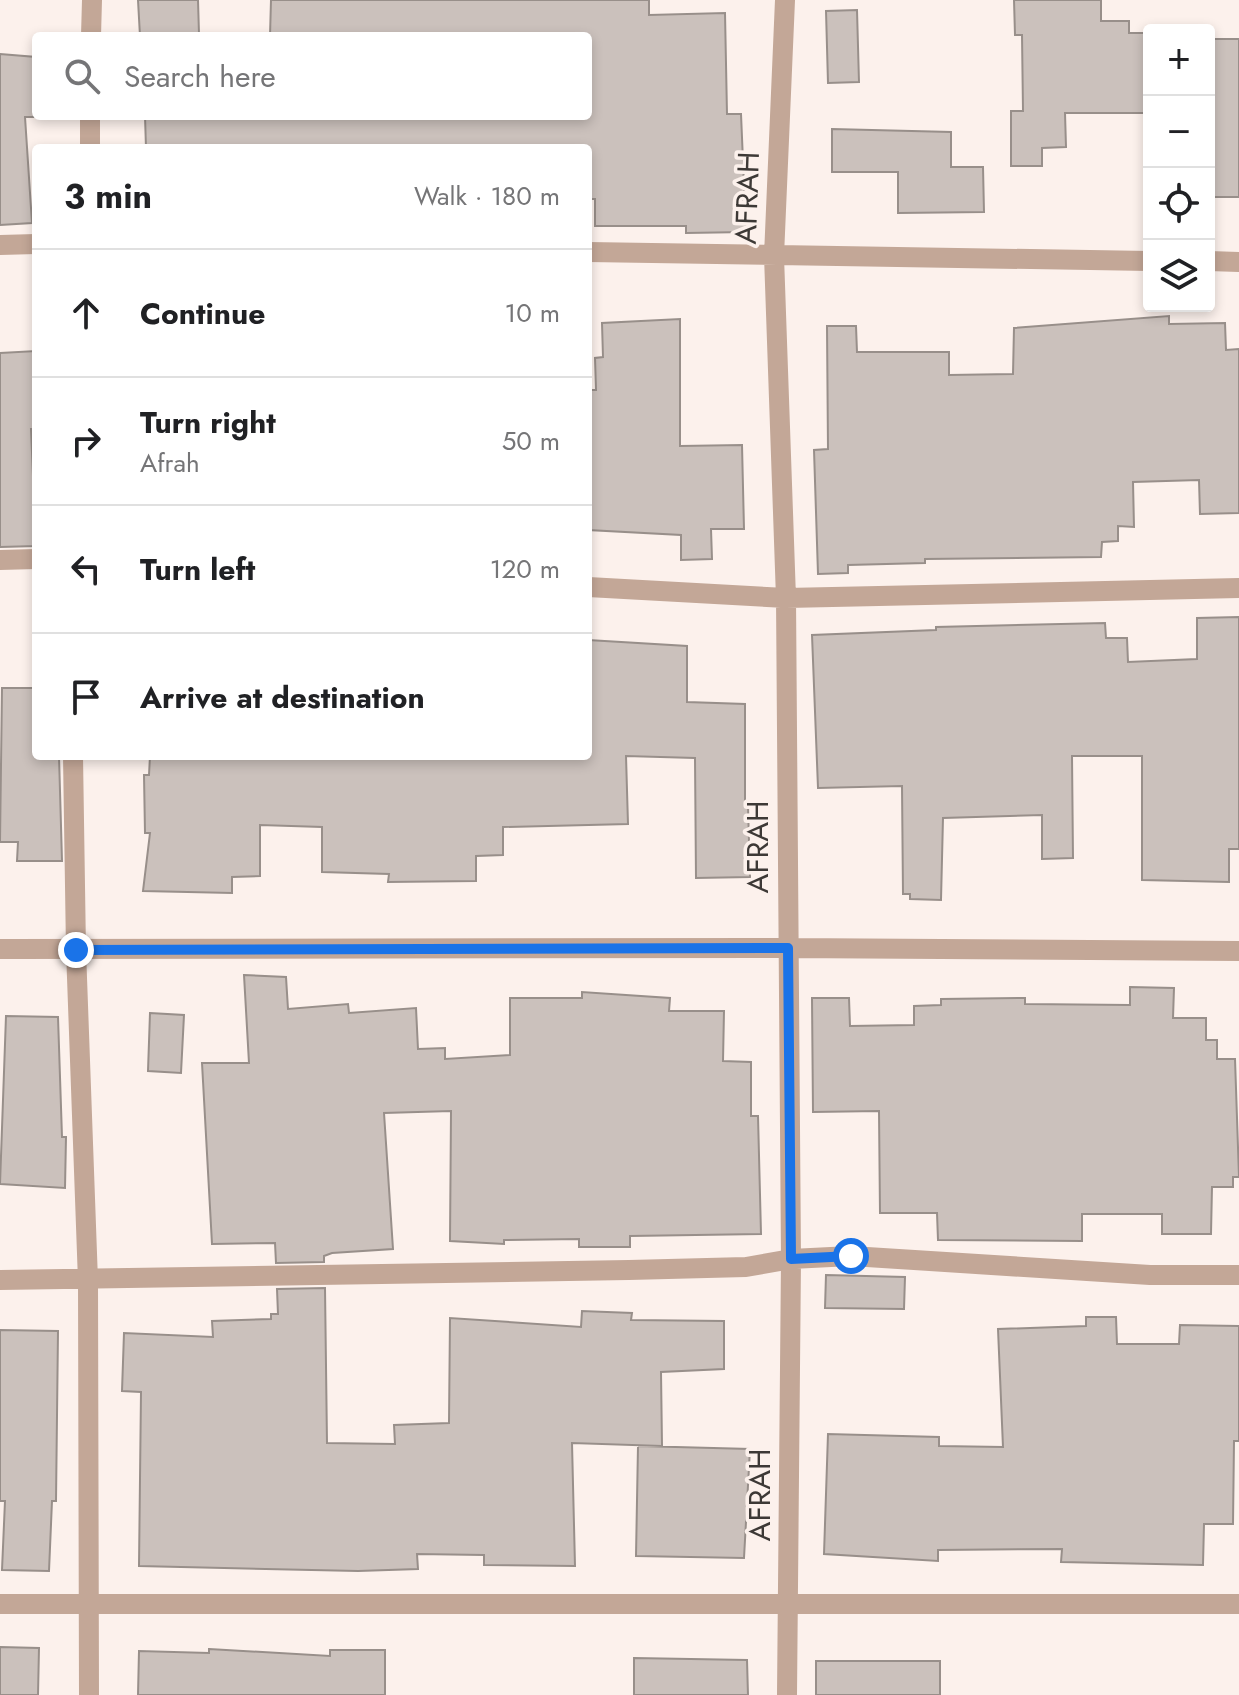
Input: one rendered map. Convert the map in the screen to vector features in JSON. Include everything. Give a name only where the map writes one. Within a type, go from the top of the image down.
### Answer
[{"type":"street","points":[[91,32],[92,0]]},
{"type":"street","name":"AFRAH","points":[[785,0],[774,256],[786,598],[791,1259],[787,1695]]},
{"type":"street","points":[[90,120],[90,144]]},
{"type":"street","points":[[0,245],[32,244]]},
{"type":"street","points":[[592,252],[1143,261]]},
{"type":"street","points":[[1215,261],[1239,262]]},
{"type":"street","points":[[0,560],[32,559]]},
{"type":"street","points":[[592,587],[786,598],[1239,588]]},
{"type":"street","points":[[73,760],[76,950],[88,1281],[89,1695]]},
{"type":"street","points":[[0,949],[1239,951]]},
{"type":"street","points":[[0,1280],[88,1281],[746,1267],[791,1259],[851,1256],[1150,1275],[1239,1275]]},
{"type":"street","points":[[0,1604],[1239,1604]]},
{"type":"building","points":[[138,0],[198,0],[199,32],[140,32]]},
{"type":"building","points":[[271,0],[649,0],[649,15],[725,13],[727,114],[741,114],[746,232],[686,233],[686,226],[595,226],[592,144],[146,144],[145,120],[592,120],[592,32],[270,32]]},
{"type":"building","points":[[1014,0],[1101,0],[1101,21],[1129,21],[1129,33],[1143,33],[1143,113],[1065,113],[1066,147],[1042,148],[1042,166],[1011,166],[1011,111],[1023,111],[1022,35],[1015,35]]},
{"type":"building","points":[[857,10],[859,82],[828,83],[826,11]]},
{"type":"building","points":[[1215,39],[1239,39],[1239,197],[1215,197]]},
{"type":"building","points":[[0,54],[32,57],[32,117],[25,117],[32,223],[0,225]]},
{"type":"building","points":[[832,129],[951,132],[951,167],[983,167],[984,212],[898,213],[898,172],[832,172]]},
{"type":"building","points":[[1169,316],[1169,324],[1225,323],[1226,350],[1239,349],[1239,513],[1200,514],[1199,480],[1133,482],[1134,527],[1118,526],[1118,541],[1102,542],[1101,557],[925,559],[925,563],[848,565],[848,573],[818,574],[814,450],[828,449],[827,326],[856,326],[857,352],[949,352],[949,375],[1013,374],[1014,328]]},
{"type":"building","points":[[680,319],[680,446],[742,445],[744,529],[711,529],[712,559],[681,560],[681,535],[592,530],[592,390],[596,390],[595,358],[603,357],[602,323]]},
{"type":"building","points":[[32,351],[32,546],[0,547],[0,353]]},
{"type":"building","points":[[1239,617],[1239,849],[1229,849],[1229,882],[1142,880],[1142,756],[1072,756],[1073,858],[1042,859],[1042,815],[943,818],[941,900],[910,899],[910,894],[903,894],[902,786],[818,788],[812,635],[936,630],[936,627],[1105,623],[1106,638],[1127,638],[1128,662],[1197,659],[1197,618]]},
{"type":"building","points":[[592,640],[687,646],[687,702],[745,704],[745,806],[748,806],[750,877],[696,878],[695,758],[626,756],[628,824],[503,827],[503,855],[476,856],[476,881],[388,882],[389,874],[322,872],[322,827],[260,825],[260,876],[232,877],[232,893],[143,891],[150,833],[145,833],[144,775],[149,775],[150,760],[592,760]]},
{"type":"building","points":[[2,688],[32,688],[32,760],[59,760],[62,861],[17,861],[18,842],[0,842]]},
{"type":"building","points":[[244,975],[286,977],[288,1009],[348,1004],[349,1013],[416,1008],[418,1049],[445,1048],[445,1059],[510,1055],[510,998],[582,998],[582,992],[670,998],[669,1011],[724,1011],[723,1061],[751,1062],[751,1116],[758,1116],[761,1234],[630,1236],[630,1247],[579,1247],[579,1239],[504,1240],[504,1244],[450,1241],[451,1111],[384,1113],[393,1249],[332,1253],[324,1256],[324,1262],[276,1263],[275,1243],[212,1244],[202,1063],[249,1063]]},
{"type":"building","points":[[1130,987],[1174,988],[1173,1018],[1206,1018],[1206,1040],[1217,1040],[1217,1059],[1235,1059],[1239,1177],[1233,1177],[1233,1187],[1212,1187],[1211,1234],[1162,1234],[1162,1214],[1082,1214],[1082,1241],[938,1240],[937,1213],[880,1213],[879,1111],[813,1112],[812,998],[849,998],[850,1026],[914,1025],[914,1006],[941,1005],[941,999],[1025,998],[1025,1004],[1130,1005]]},
{"type":"building","points":[[150,1013],[184,1015],[181,1073],[148,1071]]},
{"type":"building","points":[[6,1016],[58,1017],[62,1137],[66,1137],[65,1188],[0,1184]]},
{"type":"building","points":[[826,1275],[905,1277],[904,1309],[825,1308]]},
{"type":"building","points":[[325,1288],[327,1443],[395,1444],[394,1425],[449,1423],[450,1318],[581,1327],[582,1311],[632,1313],[631,1320],[724,1321],[724,1369],[661,1372],[662,1446],[572,1443],[575,1566],[484,1565],[484,1555],[417,1554],[418,1569],[358,1571],[139,1566],[141,1392],[122,1391],[124,1333],[213,1337],[212,1321],[271,1319],[271,1314],[278,1314],[277,1289]]},
{"type":"building","points":[[1086,1317],[1116,1317],[1117,1344],[1179,1344],[1180,1325],[1239,1326],[1239,1441],[1234,1441],[1233,1524],[1204,1524],[1203,1565],[1061,1562],[1062,1549],[938,1550],[938,1561],[824,1554],[828,1434],[939,1437],[939,1446],[1003,1447],[998,1329],[1086,1326]]},
{"type":"building","points":[[0,1330],[58,1331],[56,1501],[52,1501],[49,1571],[2,1570],[5,1501],[0,1501]]},
{"type":"building","points":[[638,1446],[750,1449],[744,1558],[636,1556]]},
{"type":"building","points":[[0,1647],[39,1648],[38,1695],[0,1695]]},
{"type":"building","points":[[209,1649],[330,1656],[330,1650],[385,1650],[385,1695],[138,1695],[139,1651],[209,1653]]},
{"type":"building","points":[[634,1658],[747,1660],[748,1695],[634,1695]]},
{"type":"building","points":[[816,1661],[940,1661],[940,1695],[816,1695]]},
{"type":"route","points":[[76,950],[788,948],[791,1259],[851,1256]]}]
